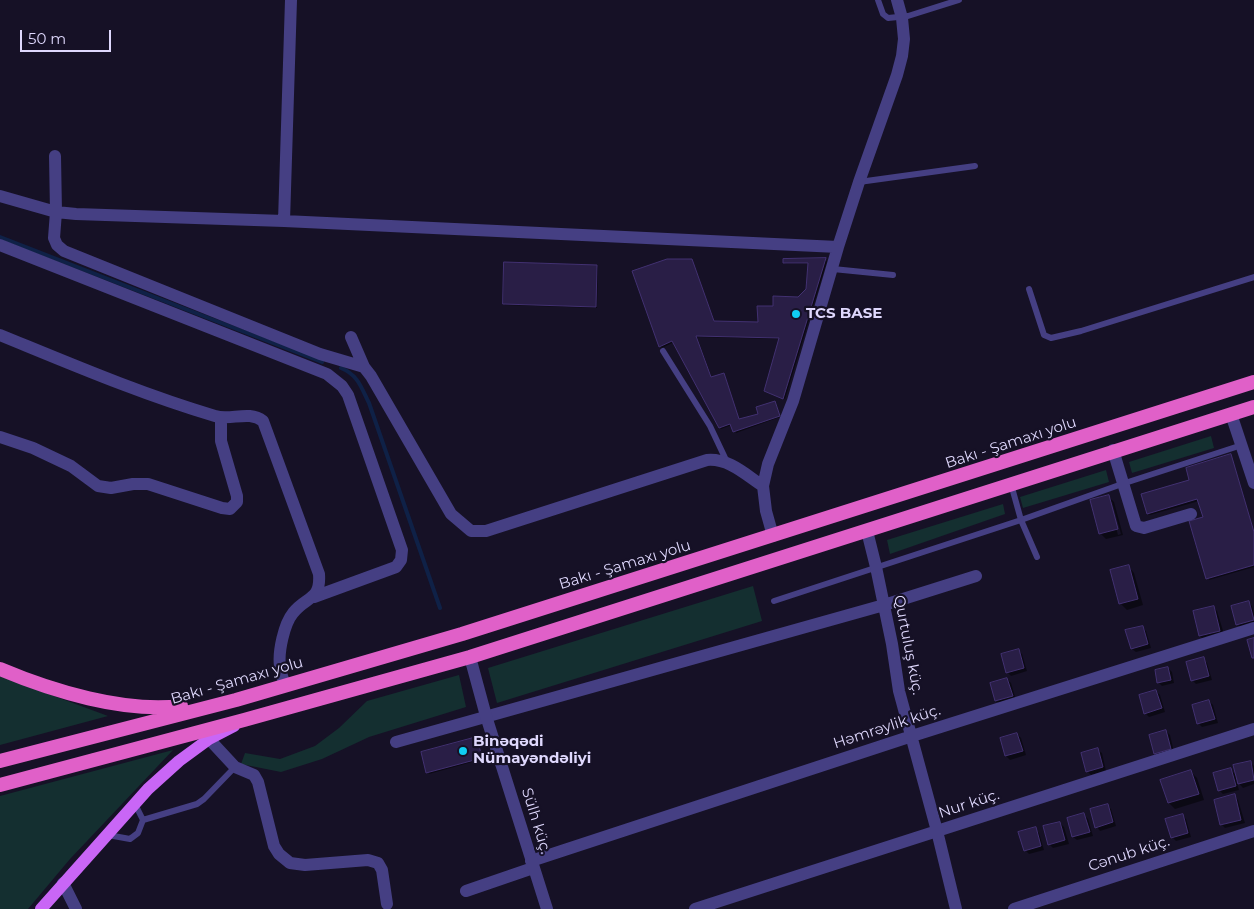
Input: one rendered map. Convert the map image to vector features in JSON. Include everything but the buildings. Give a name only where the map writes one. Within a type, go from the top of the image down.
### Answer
[{"type":"highway","name":"Bakı - Şamaxı yolu","points":[[0,761],[236,700],[462,634],[1254,382]]},
{"type":"highway","points":[[0,784],[244,720],[470,656],[867,531],[1254,406]]},
{"type":"highway","points":[[0,669],[32,683],[122,706],[164,708],[236,700]]},
{"type":"main road","points":[[41,909],[148,789],[179,761],[209,739],[244,720]]},
{"type":"street","points":[[284,221],[291,0]]},
{"type":"street","points":[[773,536],[766,511],[764,486],[768,464],[794,402],[838,247],[859,182],[898,75],[904,39],[902,18],[897,0]]},
{"type":"street","points":[[55,156],[56,212],[54,238],[57,245],[64,251],[332,358],[364,367]]},
{"type":"street","points":[[0,196],[56,212],[838,247]]},
{"type":"street","points":[[0,245],[327,374],[336,379],[348,395],[402,550],[401,560],[396,567],[314,597],[299,606],[291,615],[286,628],[280,665],[285,685]]},
{"type":"street","points":[[0,335],[130,388],[221,418],[249,416],[263,421],[319,574],[319,583],[314,597]]},
{"type":"street","points":[[351,337],[364,367],[451,514],[471,531],[486,531],[707,460],[718,459],[727,462],[764,486]]},
{"type":"street","points":[[327,374],[332,358]]},
{"type":"street","points":[[1231,414],[1254,483]]},
{"type":"street","points":[[0,437],[33,448],[71,466],[98,486],[112,488],[133,484],[148,484],[230,509],[237,502],[237,496],[221,441],[221,418]]},
{"type":"street","points":[[1113,450],[1136,526],[1144,528],[1191,514]]},
{"type":"street","name":"Qurtuluş küç.","points":[[867,531],[884,605],[899,691],[956,909]]},
{"type":"street","points":[[396,742],[884,605],[976,576]]},
{"type":"street","name":"Həmrəylik küç.","points":[[466,891],[532,864],[912,736],[1254,628]]},
{"type":"street","name":"Sülh küç.","points":[[470,656],[486,716],[547,909]]},
{"type":"street","name":"Nur küç.","points":[[695,909],[1254,729]]},
{"type":"street","points":[[209,739],[235,766],[254,776],[258,782],[274,846],[279,854],[290,863],[305,865],[368,860],[378,862],[382,870],[386,904]]},
{"type":"street","name":"Cənub küç.","points":[[1014,909],[1254,831]]},
{"type":"street","points":[[63,883],[76,909]]},
{"type":"lane","points":[[878,0],[883,14],[888,18],[902,18],[959,0]]},
{"type":"lane","points":[[859,182],[975,166]]},
{"type":"lane","points":[[833,269],[893,275]]},
{"type":"lane","points":[[1029,289],[1044,335],[1051,338],[1081,331],[1254,277]]},
{"type":"lane","points":[[663,351],[710,426],[727,462]]},
{"type":"lane","points":[[774,601],[1242,445]]},
{"type":"lane","points":[[1010,484],[1021,520],[1037,557]]},
{"type":"lane","points":[[143,820],[197,804],[235,766]]},
{"type":"lane","points":[[134,804],[143,820]]},
{"type":"lane","points":[[106,835],[130,839],[138,833],[143,820]]},
{"type":"green space","points":[[1211,436],[1214,448],[1132,473],[1129,462]]},
{"type":"green space","points":[[1106,470],[1109,482],[1023,508],[1020,497]]},
{"type":"green space","points":[[1003,504],[1005,514],[890,554],[887,540]]},
{"type":"green space","points":[[753,586],[762,621],[497,703],[488,668]]},
{"type":"green space","points":[[459,675],[466,707],[369,737],[322,759],[281,772],[241,764],[245,753],[280,759],[315,746],[339,728],[367,701]]},
{"type":"green space","points":[[0,676],[108,716],[0,745]]},
{"type":"green space","points":[[173,750],[70,859],[28,909],[0,909],[0,796]]},
{"type":"waterway","points":[[0,237],[322,362]]},
{"type":"waterway","points":[[341,368],[355,378],[369,403],[440,608]]},
{"type":"place","name":"TCS BASE","points":[[796,314]]},
{"type":"place","name":"Binəqədi Nümayəndəliyi","points":[[463,751]]}]
